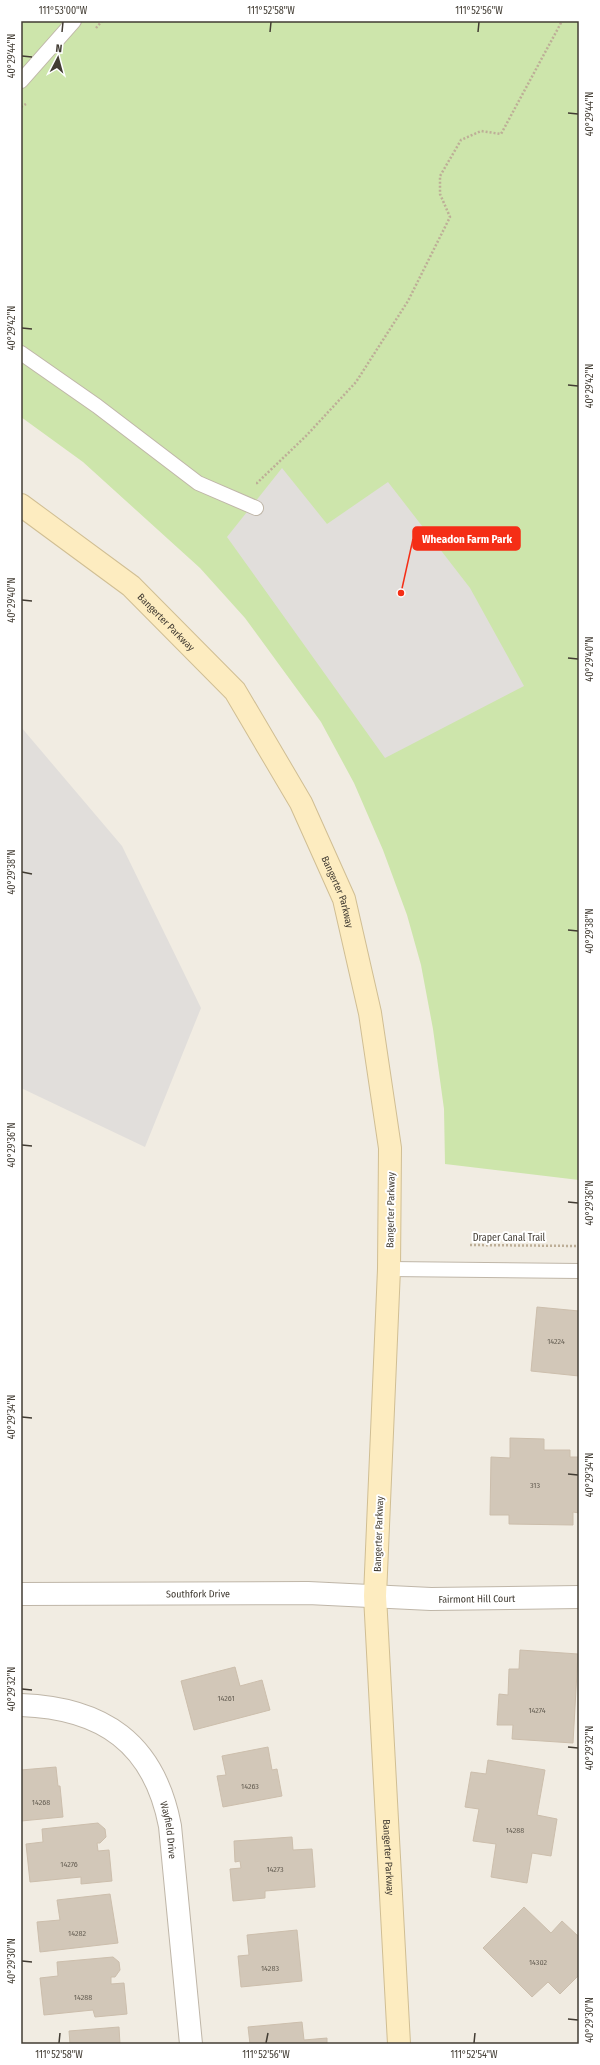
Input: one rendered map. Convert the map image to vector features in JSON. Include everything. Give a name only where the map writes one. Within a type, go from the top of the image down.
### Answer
[{"type":"main road","name":"Bangerter Parkway","points":[[21,505],[131,586],[236,690],[301,803],[344,899],[370,1013],[390,1148],[389,1269],[375,1596],[399,2044]]},
{"type":"street","name":"Southfork Drive","points":[[21,1594],[308,1593],[375,1596]]},
{"type":"street","name":"Fairmont Hill Court","points":[[375,1596],[442,1599],[579,1597]]},
{"type":"street","name":"Wayfield Drive","points":[[21,1705],[59,1708],[80,1713],[100,1721],[118,1733],[133,1748],[147,1765],[158,1784],[166,1804],[170,1826],[191,2044]]},
{"type":"lane","points":[[21,81],[74,21]]},
{"type":"lane","points":[[21,353],[97,406],[198,483],[256,508]]},
{"type":"lane","points":[[389,1269],[579,1271]]},
{"type":"path","points":[[251,481],[257,483],[306,436],[356,382],[408,301],[450,217],[440,194],[440,176],[461,140],[481,131],[501,134],[562,21]]},
{"type":"path","name":"Draper Canal Trail","points":[[467,1246],[579,1246]]},
{"type":"green space","points":[[21,21],[579,21],[579,1180],[445,1164],[444,1109],[433,1029],[421,965],[407,915],[383,850],[354,783],[321,722],[245,618],[200,568],[83,462],[21,417]]},
{"type":"shaded area","points":[[282,468],[327,524],[388,482],[470,588],[524,686],[385,758],[227,537]]},
{"type":"shaded area","points":[[21,727],[122,846],[201,1008],[145,1147],[21,1088]]},
{"type":"building","points":[[537,1307],[579,1311],[579,1376],[531,1371]]},
{"type":"building","points":[[510,1438],[544,1439],[544,1450],[570,1450],[570,1457],[579,1457],[579,1513],[573,1512],[573,1525],[509,1524],[509,1515],[490,1515],[491,1457],[510,1458]]},
{"type":"building","points":[[520,1650],[578,1654],[573,1743],[512,1739],[513,1725],[497,1725],[499,1694],[508,1695],[509,1669],[519,1669]]},
{"type":"building","points":[[235,1667],[240,1686],[262,1680],[270,1710],[194,1730],[181,1681]]},
{"type":"building","points":[[268,1747],[272,1770],[277,1769],[282,1796],[223,1807],[217,1776],[226,1775],[222,1756]]},
{"type":"building","points":[[488,1760],[545,1770],[537,1815],[557,1819],[551,1856],[532,1853],[527,1883],[491,1877],[496,1844],[473,1841],[479,1809],[465,1807],[471,1772],[486,1774]]},
{"type":"building","points":[[56,1767],[58,1786],[60,1786],[63,1817],[21,1821],[21,1770]]},
{"type":"building","points":[[98,1823],[105,1829],[106,1837],[100,1843],[97,1843],[98,1851],[109,1850],[112,1881],[81,1884],[81,1877],[30,1882],[26,1844],[43,1842],[42,1829]]},
{"type":"building","points":[[292,1837],[293,1850],[312,1849],[315,1887],[265,1891],[265,1898],[233,1901],[230,1869],[241,1868],[240,1861],[235,1862],[234,1841]]},
{"type":"building","points":[[110,1894],[118,1943],[40,1952],[37,1922],[60,1920],[57,1900]]},
{"type":"building","points":[[524,1907],[551,1933],[562,1921],[579,1937],[579,1975],[560,1994],[548,1982],[532,1997],[483,1948]]},
{"type":"building","points":[[297,1930],[302,1981],[241,1987],[238,1956],[249,1955],[247,1935]]},
{"type":"building","points":[[113,1957],[119,1962],[120,1970],[115,1977],[111,1977],[111,1984],[124,1983],[127,2014],[95,2017],[93,2010],[44,2015],[40,1978],[58,1976],[57,1962]]},
{"type":"building","points":[[302,2022],[304,2040],[327,2038],[327,2044],[250,2044],[248,2027]]},
{"type":"building","points":[[119,2027],[120,2044],[70,2044],[69,2031]]},
{"type":"place","name":"Wheadon Farm Park","points":[[401,593]]}]
